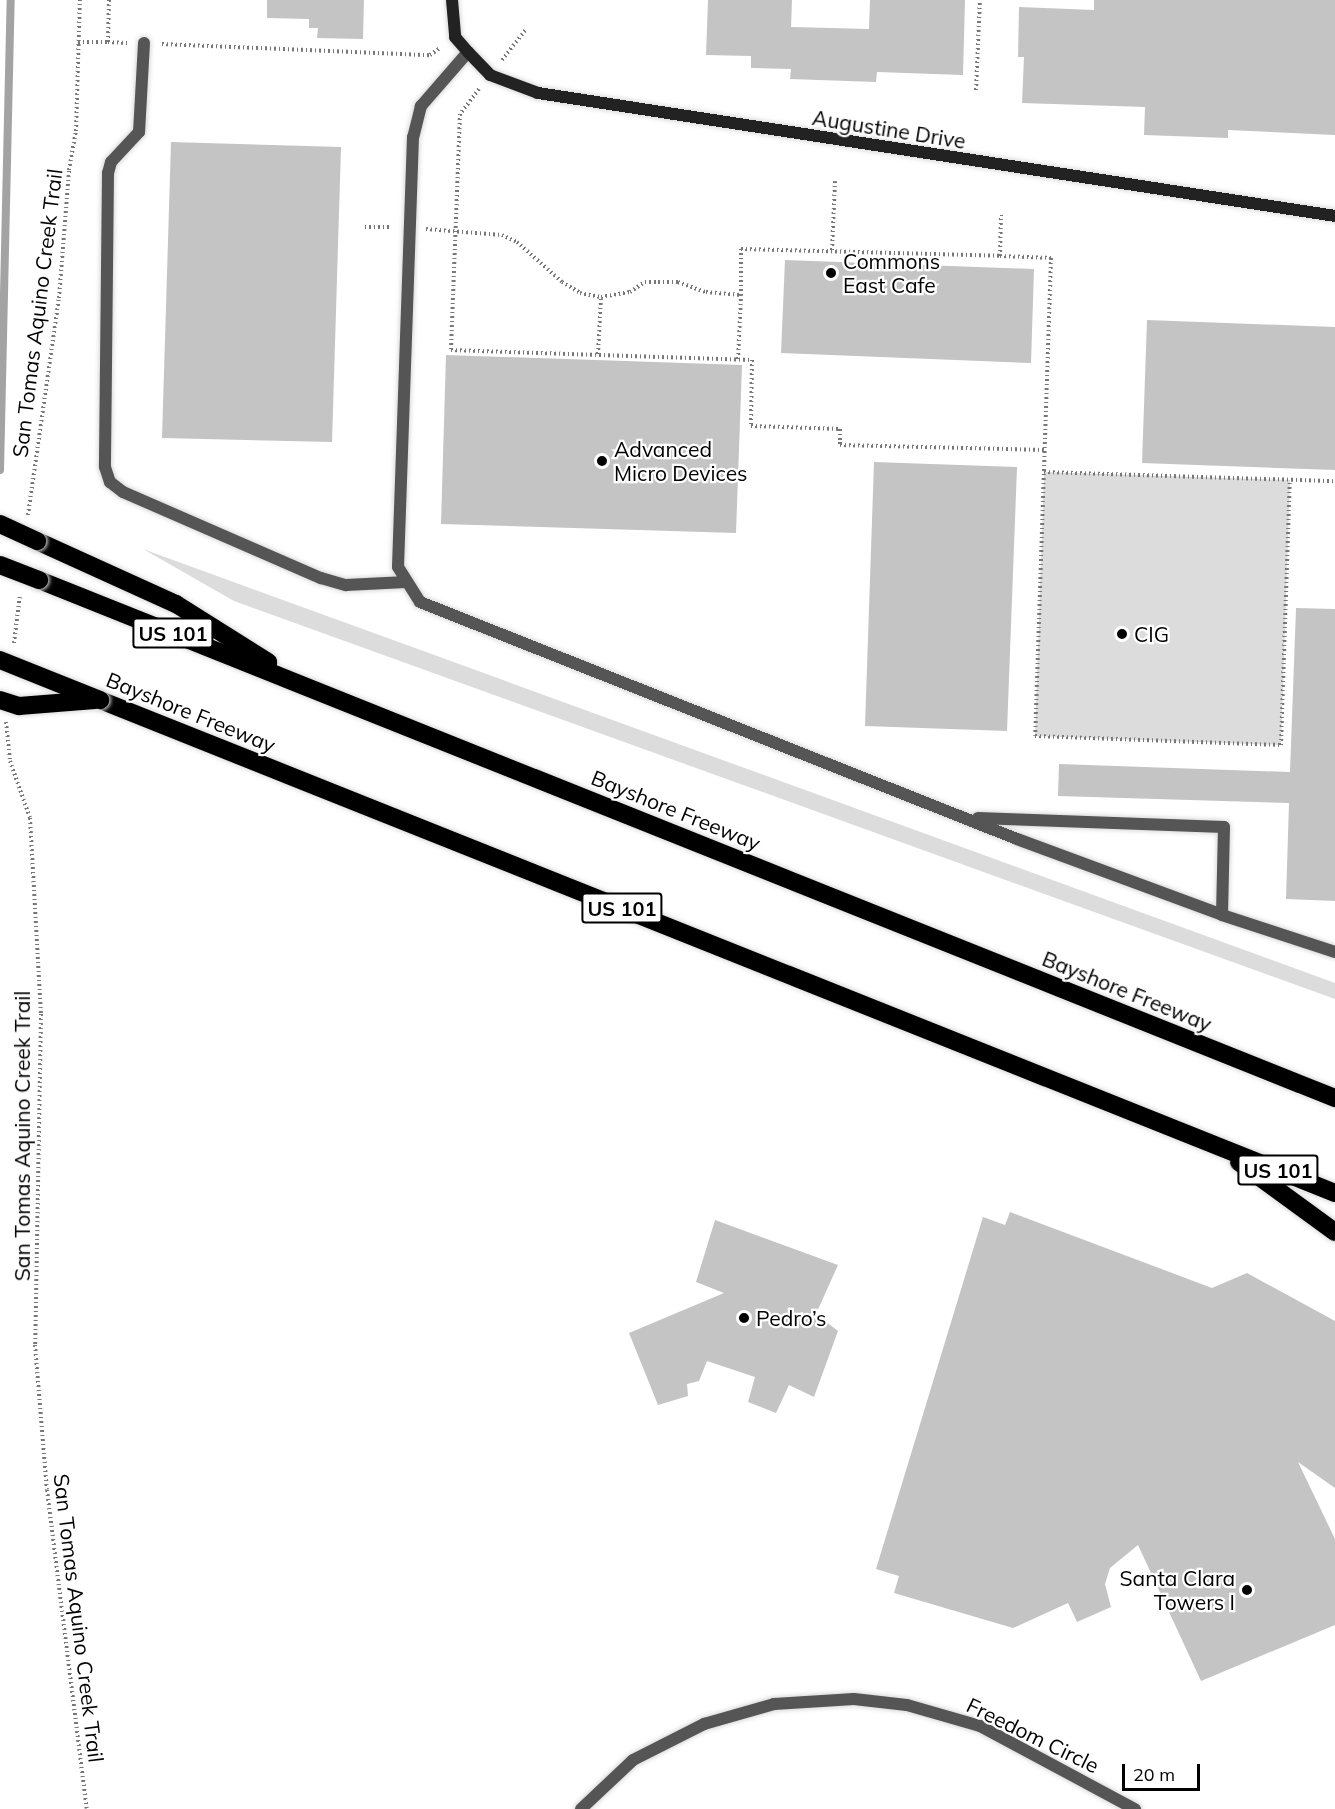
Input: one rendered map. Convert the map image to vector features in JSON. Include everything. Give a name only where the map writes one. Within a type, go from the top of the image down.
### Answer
[{"type":"highway","points":[[0,524],[176,604],[308,687]]},
{"type":"highway","name":"Bayshore Freeway","points":[[0,565],[1335,1098]]},
{"type":"highway","name":"Bayshore Freeway","points":[[7,657],[100,700],[1335,1193]]},
{"type":"highway","points":[[4,707],[100,700]]},
{"type":"highway","points":[[1287,1079],[1335,1084]]},
{"type":"highway","points":[[1221,1148],[1335,1232]]},
{"type":"street","points":[[452,0],[455,37]]},
{"type":"street","name":"Augustine Drive","points":[[455,37],[490,75],[538,93],[1335,216]]},
{"type":"street","points":[[144,44],[139,132],[111,162],[108,173],[105,467],[110,482],[123,492],[321,578],[346,585],[406,582]]},
{"type":"street","points":[[468,52],[421,106],[413,137],[398,567],[420,602],[435,611],[971,818],[1017,839],[1222,915],[1335,952]]},
{"type":"street","points":[[971,818],[1224,827],[1222,915]]},
{"type":"street","name":"Freedom Circle","points":[[581,1809],[633,1760],[704,1724],[774,1704],[854,1699],[908,1705],[980,1726],[1135,1809]]},
{"type":"path","name":"San Tomas Aquino Creek Trail","points":[[27,526],[58,298],[69,170],[76,131],[80,0]]},
{"type":"path","points":[[108,42],[109,0]]},
{"type":"path","points":[[976,90],[980,0]]},
{"type":"path","points":[[526,29],[460,114],[451,350],[752,360],[751,426],[840,429],[840,445],[1044,450]]},
{"type":"path","points":[[78,42],[430,55],[455,37]]},
{"type":"path","points":[[832,250],[835,181]]},
{"type":"path","points":[[1000,256],[1001,214]]},
{"type":"path","points":[[365,227],[456,230],[502,235],[517,242],[562,282],[580,293],[601,297],[630,292],[645,282],[678,282],[706,292],[741,295]]},
{"type":"path","points":[[738,359],[741,249],[1051,258],[1035,736],[1281,745],[1290,480]]},
{"type":"path","points":[[598,354],[601,297]]},
{"type":"path","points":[[1044,472],[1335,481]]},
{"type":"path","points":[[7,657],[21,584]]},
{"type":"path","name":"San Tomas Aquino Creek Trail","points":[[4,707],[5,737],[10,761],[30,818],[41,1014],[35,1345],[47,1490],[87,1809]]},
{"type":"shaded area","points":[[1044,472],[1290,480],[1281,745],[1035,736]]},
{"type":"shaded area","points":[[143,549],[1335,983],[1335,999],[234,601]]},
{"type":"building","points":[[267,0],[364,0],[363,39],[317,38],[318,28],[309,28],[309,19],[267,18]]},
{"type":"building","points":[[708,0],[792,0],[791,27],[869,29],[870,0],[965,0],[963,75],[877,72],[876,82],[790,79],[791,69],[751,68],[751,56],[706,55]]},
{"type":"building","points":[[1094,0],[1335,0],[1335,135],[1228,130],[1228,138],[1144,135],[1145,107],[1022,103],[1024,57],[1018,57],[1019,7],[1094,10]]},
{"type":"building","points":[[171,142],[341,147],[332,442],[162,438]]},
{"type":"building","points":[[785,260],[1034,269],[1031,363],[781,353]]},
{"type":"building","points":[[1147,320],[1335,327],[1335,470],[1142,463]]},
{"type":"building","points":[[446,355],[742,365],[736,533],[441,524]]},
{"type":"building","points":[[874,462],[1017,467],[1007,731],[865,726]]},
{"type":"building","points":[[1296,608],[1335,609],[1335,901],[1286,899],[1289,803],[1058,796],[1059,764],[1290,772]]},
{"type":"building","points":[[1010,1212],[1212,1288],[1247,1273],[1335,1321],[1335,1488],[1298,1462],[1335,1539],[1335,1625],[1201,1681],[1138,1545],[1110,1568],[1105,1584],[1111,1607],[1077,1622],[1068,1603],[1013,1628],[894,1593],[899,1576],[876,1569],[983,1217],[1005,1225]]},
{"type":"building","name":"Pedro’s","points":[[715,1220],[838,1265],[816,1314],[838,1331],[814,1397],[789,1385],[776,1413],[748,1402],[755,1377],[707,1361],[699,1381],[687,1384],[688,1396],[658,1405],[629,1333],[724,1293],[696,1282]]},
{"type":"waterway","points":[[0,470],[11,0]]},
{"type":"place","name":"Commons East Cafe","points":[[831,273]]},
{"type":"place","name":"Advanced Micro Devices","points":[[602,461]]},
{"type":"place","name":"CIG","points":[[1122,634]]},
{"type":"place","name":"Pedro’s","points":[[744,1318]]},
{"type":"place","name":"Santa Clara Towers I","points":[[1247,1590]]}]
